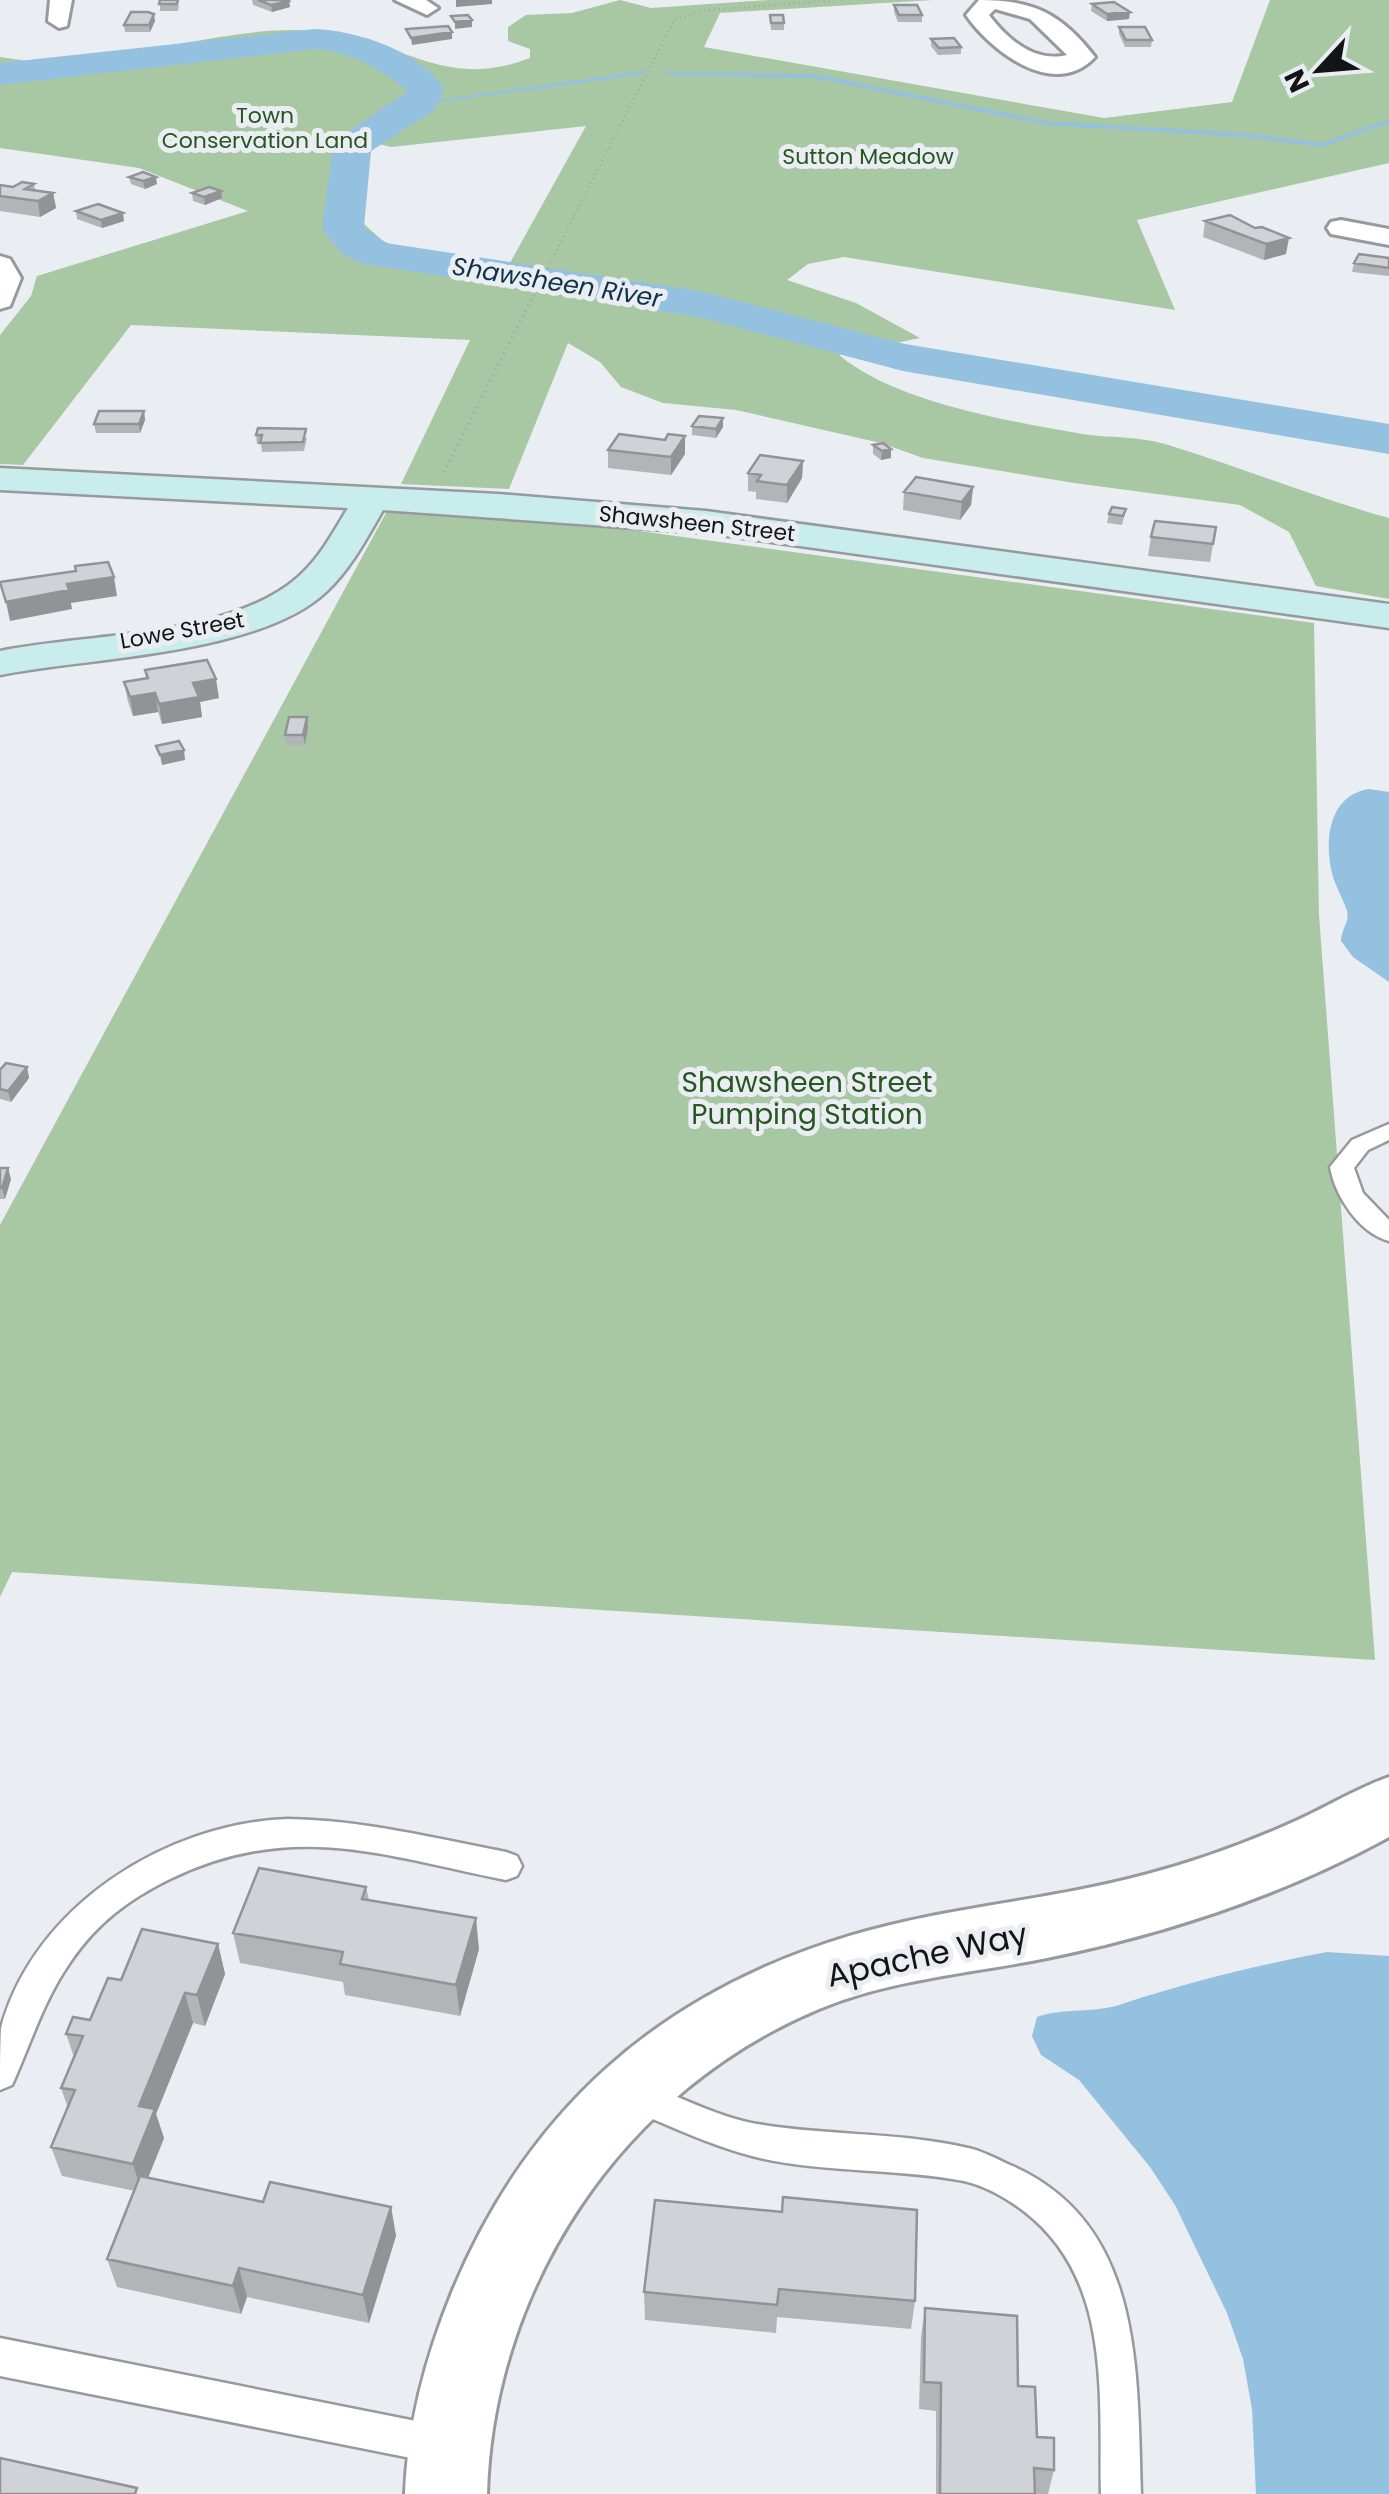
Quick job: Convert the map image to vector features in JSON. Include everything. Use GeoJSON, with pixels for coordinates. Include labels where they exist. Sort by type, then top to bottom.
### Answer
{"type":"FeatureCollection","features":[{"type":"Feature","properties":{"kind":"main road","name":"Shawsheen Street"},"geometry":{"type":"LineString","coordinates":[[0,480],[599,512],[740,526],[1389,616]]}},
{"type":"Feature","properties":{"kind":"main road","name":"Lowe Street"},"geometry":{"type":"LineString","coordinates":[[0,663],[220,626],[278,607],[312,585],[372,499]]}},
{"type":"Feature","properties":{"kind":"street"},"geometry":{"type":"LineString","coordinates":[[1342,228],[1389,237]]}},
{"type":"Feature","properties":{"kind":"street"},"geometry":{"type":"LineString","coordinates":[[0,265],[6,278],[0,300]]}},
{"type":"Feature","properties":{"kind":"street","name":"Apache Way"},"geometry":{"type":"LineString","coordinates":[[446,2470],[475,2337],[497,2276],[532,2209],[564,2164],[629,2094],[712,2028],[751,2004],[851,1967],[1040,1930],[1179,1896],[1256,1870],[1389,1806]]}},
{"type":"Feature","properties":{"kind":"lane"},"geometry":{"type":"LineString","coordinates":[[1389,1131],[1360,1145],[1342,1167],[1346,1186],[1356,1203],[1389,1233]]}},
{"type":"Feature","properties":{"kind":"lane"},"geometry":{"type":"LineString","coordinates":[[0,2074],[30,1996],[57,1952],[117,1891],[188,1855],[257,1833],[291,1832],[328,1834],[506,1866]]}},
{"type":"Feature","properties":{"kind":"lane"},"geometry":{"type":"LineString","coordinates":[[629,2094],[753,2140],[969,2165],[1034,2195],[1078,2239],[1098,2271],[1106,2294],[1116,2343],[1122,2494]]}},
{"type":"Feature","properties":{"kind":"lane"},"geometry":{"type":"LineString","coordinates":[[0,2358],[446,2470]]}},
{"type":"Feature","properties":{"kind":"path"},"geometry":{"type":"LineString","coordinates":[[429,502],[674,20],[700,11],[834,0]]}},
{"type":"Feature","properties":{"kind":"green space"},"geometry":{"type":"Polygon","coordinates":[[[620,0],[651,8],[769,0],[933,0],[720,13],[704,47],[1104,118],[1232,102],[1270,0],[1389,0],[1389,163],[1137,220],[1175,310],[844,257],[808,264],[787,280],[856,303],[920,338],[839,355],[891,386],[988,416],[1082,434],[1165,444],[1389,518],[1389,599],[1316,586],[1289,532],[1240,505],[923,458],[881,443],[736,410],[663,403],[621,387],[600,362],[568,343],[509,489],[401,484],[470,340],[131,325],[23,465],[0,464],[0,335],[31,296],[37,276],[248,211],[139,168],[0,148],[0,57],[35,62],[289,30],[358,39],[451,67],[501,67],[530,58],[530,49],[508,41],[508,27],[526,15],[572,13],[620,0]],[[586,126],[391,147],[359,139],[343,155],[350,194],[345,207],[383,241],[506,270],[586,126]]]}},
{"type":"Feature","properties":{"kind":"green space","name":"Shawsheen Street Pumping Station"},"geometry":{"type":"Polygon","coordinates":[[[387,511],[610,527],[1314,623],[1319,915],[1375,1660],[12,1572],[0,1597],[0,1225],[387,511]]]}},
{"type":"Feature","properties":{"kind":"water"},"geometry":{"type":"Polygon","coordinates":[[[1369,789],[1389,792],[1389,982],[1353,957],[1341,941],[1348,915],[1330,860],[1330,834],[1338,810],[1345,800],[1369,789]]]}},
{"type":"Feature","properties":{"kind":"water"},"geometry":{"type":"Polygon","coordinates":[[[1327,1952],[1389,1956],[1389,2494],[1256,2494],[1252,2409],[1243,2359],[1227,2313],[1175,2205],[1150,2167],[1079,2080],[1041,2055],[1032,2036],[1037,2017],[1047,2014],[1111,2007],[1223,1975],[1327,1952]]]}},
{"type":"Feature","properties":{"kind":"building"},"geometry":{"type":"Polygon","coordinates":[[[160,0],[178,0],[177,4],[159,4],[160,0]]]}},
{"type":"Feature","properties":{"kind":"building"},"geometry":{"type":"Polygon","coordinates":[[[258,0],[288,0],[289,1],[271,5],[258,0]]]}},
{"type":"Feature","properties":{"kind":"building"},"geometry":{"type":"Polygon","coordinates":[[[1114,2],[1130,12],[1107,14],[1092,4],[1114,2]]]}},
{"type":"Feature","properties":{"kind":"building"},"geometry":{"type":"Polygon","coordinates":[[[894,5],[917,5],[922,15],[899,15],[894,5]]]}},
{"type":"Feature","properties":{"kind":"building"},"geometry":{"type":"Polygon","coordinates":[[[131,12],[154,14],[149,25],[124,25],[131,12]]]}},
{"type":"Feature","properties":{"kind":"building"},"geometry":{"type":"Polygon","coordinates":[[[468,15],[472,20],[455,22],[451,16],[468,15]]]}},
{"type":"Feature","properties":{"kind":"building"},"geometry":{"type":"Polygon","coordinates":[[[770,15],[783,15],[784,23],[771,23],[770,15]]]}},
{"type":"Feature","properties":{"kind":"building"},"geometry":{"type":"Polygon","coordinates":[[[448,26],[452,32],[411,38],[406,29],[448,26]]]}},
{"type":"Feature","properties":{"kind":"building"},"geometry":{"type":"Polygon","coordinates":[[[1119,27],[1145,27],[1152,40],[1126,40],[1119,27]]]}},
{"type":"Feature","properties":{"kind":"building"},"geometry":{"type":"Polygon","coordinates":[[[954,38],[961,47],[939,48],[931,39],[954,38]]]}},
{"type":"Feature","properties":{"kind":"building"},"geometry":{"type":"Polygon","coordinates":[[[143,172],[156,177],[143,181],[129,177],[143,172]]]}},
{"type":"Feature","properties":{"kind":"building"},"geometry":{"type":"Polygon","coordinates":[[[22,182],[34,184],[25,189],[53,193],[38,201],[0,196],[0,185],[13,187],[22,182]]]}},
{"type":"Feature","properties":{"kind":"building"},"geometry":{"type":"Polygon","coordinates":[[[209,187],[221,191],[204,197],[192,193],[209,187]]]}},
{"type":"Feature","properties":{"kind":"building"},"geometry":{"type":"Polygon","coordinates":[[[98,204],[123,213],[101,220],[76,211],[98,204]]]}},
{"type":"Feature","properties":{"kind":"building"},"geometry":{"type":"Polygon","coordinates":[[[1230,215],[1255,228],[1289,238],[1266,244],[1205,221],[1230,215]]]}},
{"type":"Feature","properties":{"kind":"building"},"geometry":{"type":"Polygon","coordinates":[[[1359,254],[1389,258],[1389,268],[1354,263],[1359,254]]]}},
{"type":"Feature","properties":{"kind":"building"},"geometry":{"type":"Polygon","coordinates":[[[99,411],[144,411],[139,424],[94,424],[99,411]]]}},
{"type":"Feature","properties":{"kind":"building"},"geometry":{"type":"Polygon","coordinates":[[[699,416],[723,418],[716,429],[692,426],[699,416]]]}},
{"type":"Feature","properties":{"kind":"building"},"geometry":{"type":"Polygon","coordinates":[[[258,428],[306,429],[303,442],[260,443],[262,435],[256,435],[258,428]]]}},
{"type":"Feature","properties":{"kind":"building"},"geometry":{"type":"Polygon","coordinates":[[[619,434],[665,440],[668,434],[685,436],[671,457],[608,450],[619,434]]]}},
{"type":"Feature","properties":{"kind":"building"},"geometry":{"type":"Polygon","coordinates":[[[883,443],[891,449],[882,451],[873,445],[883,443]]]}},
{"type":"Feature","properties":{"kind":"building"},"geometry":{"type":"Polygon","coordinates":[[[760,455],[803,461],[787,485],[757,481],[761,475],[748,473],[760,455]]]}},
{"type":"Feature","properties":{"kind":"building"},"geometry":{"type":"Polygon","coordinates":[[[916,477],[973,487],[962,502],[904,492],[916,477]]]}},
{"type":"Feature","properties":{"kind":"building"},"geometry":{"type":"Polygon","coordinates":[[[1112,507],[1126,509],[1123,516],[1109,514],[1112,507]]]}},
{"type":"Feature","properties":{"kind":"building"},"geometry":{"type":"Polygon","coordinates":[[[1155,521],[1216,527],[1213,544],[1151,537],[1155,521]]]}},
{"type":"Feature","properties":{"kind":"building"},"geometry":{"type":"Polygon","coordinates":[[[108,562],[114,577],[67,584],[69,590],[6,602],[0,582],[76,571],[75,566],[108,562]]]}},
{"type":"Feature","properties":{"kind":"building"},"geometry":{"type":"Polygon","coordinates":[[[207,660],[216,679],[193,683],[199,697],[159,704],[155,693],[130,697],[124,682],[148,678],[145,670],[207,660]]]}},
{"type":"Feature","properties":{"kind":"building"},"geometry":{"type":"Polygon","coordinates":[[[289,717],[307,717],[303,735],[285,735],[289,717]]]}},
{"type":"Feature","properties":{"kind":"building"},"geometry":{"type":"Polygon","coordinates":[[[179,741],[184,750],[160,755],[156,746],[179,741]]]}},
{"type":"Feature","properties":{"kind":"building"},"geometry":{"type":"Polygon","coordinates":[[[6,1063],[27,1067],[8,1091],[0,1089],[0,1070],[6,1063]]]}},
{"type":"Feature","properties":{"kind":"building"},"geometry":{"type":"Polygon","coordinates":[[[0,1168],[8,1168],[2,1188],[0,1188],[0,1168]]]}},
{"type":"Feature","properties":{"kind":"building"},"geometry":{"type":"Polygon","coordinates":[[[259,1868],[366,1887],[362,1899],[476,1918],[456,1985],[340,1964],[343,1952],[233,1933],[259,1868]]]}},
{"type":"Feature","properties":{"kind":"building"},"geometry":{"type":"Polygon","coordinates":[[[142,1929],[218,1944],[197,1995],[185,1993],[139,2106],[155,2109],[133,2164],[51,2147],[75,2090],[61,2088],[83,2036],[66,2034],[73,2017],[90,2020],[108,1978],[121,1980],[142,1929]]]}},
{"type":"Feature","properties":{"kind":"building"},"geometry":{"type":"Polygon","coordinates":[[[140,2176],[263,2202],[270,2182],[391,2207],[363,2295],[239,2268],[233,2286],[107,2259],[140,2176]]]}},
{"type":"Feature","properties":{"kind":"building"},"geometry":{"type":"Polygon","coordinates":[[[783,2197],[917,2210],[915,2301],[779,2289],[777,2305],[644,2292],[655,2200],[782,2212],[783,2197]]]}},
{"type":"Feature","properties":{"kind":"building"},"geometry":{"type":"Polygon","coordinates":[[[925,2308],[1017,2316],[1018,2386],[1035,2387],[1037,2437],[1054,2438],[1054,2470],[1034,2468],[1035,2494],[940,2494],[941,2383],[924,2382],[925,2308]]]}},
{"type":"Feature","properties":{"kind":"building"},"geometry":{"type":"Polygon","coordinates":[[[0,2458],[137,2488],[135,2494],[0,2494],[0,2458]]]}},
{"type":"Feature","properties":{"kind":"waterway","name":"Shawsheen River"},"geometry":{"type":"LineString","coordinates":[[0,74],[315,39],[346,43],[389,61],[427,89],[420,103],[352,146],[343,230],[375,254],[700,304],[903,357],[1389,439]]}},
{"type":"Feature","properties":{"kind":"waterway"},"geometry":{"type":"LineString","coordinates":[[420,103],[643,73]]}},
{"type":"Feature","properties":{"kind":"waterway"},"geometry":{"type":"LineString","coordinates":[[667,73],[815,76],[1046,123],[1244,135],[1322,145],[1389,121]]}},
{"type":"Feature","properties":{"kind":"park label","name":"Town Conservation Land"},"geometry":{"type":"Point","coordinates":[265,128]}},
{"type":"Feature","properties":{"kind":"park label","name":"Sutton Meadow"},"geometry":{"type":"Point","coordinates":[868,156]}}]}
